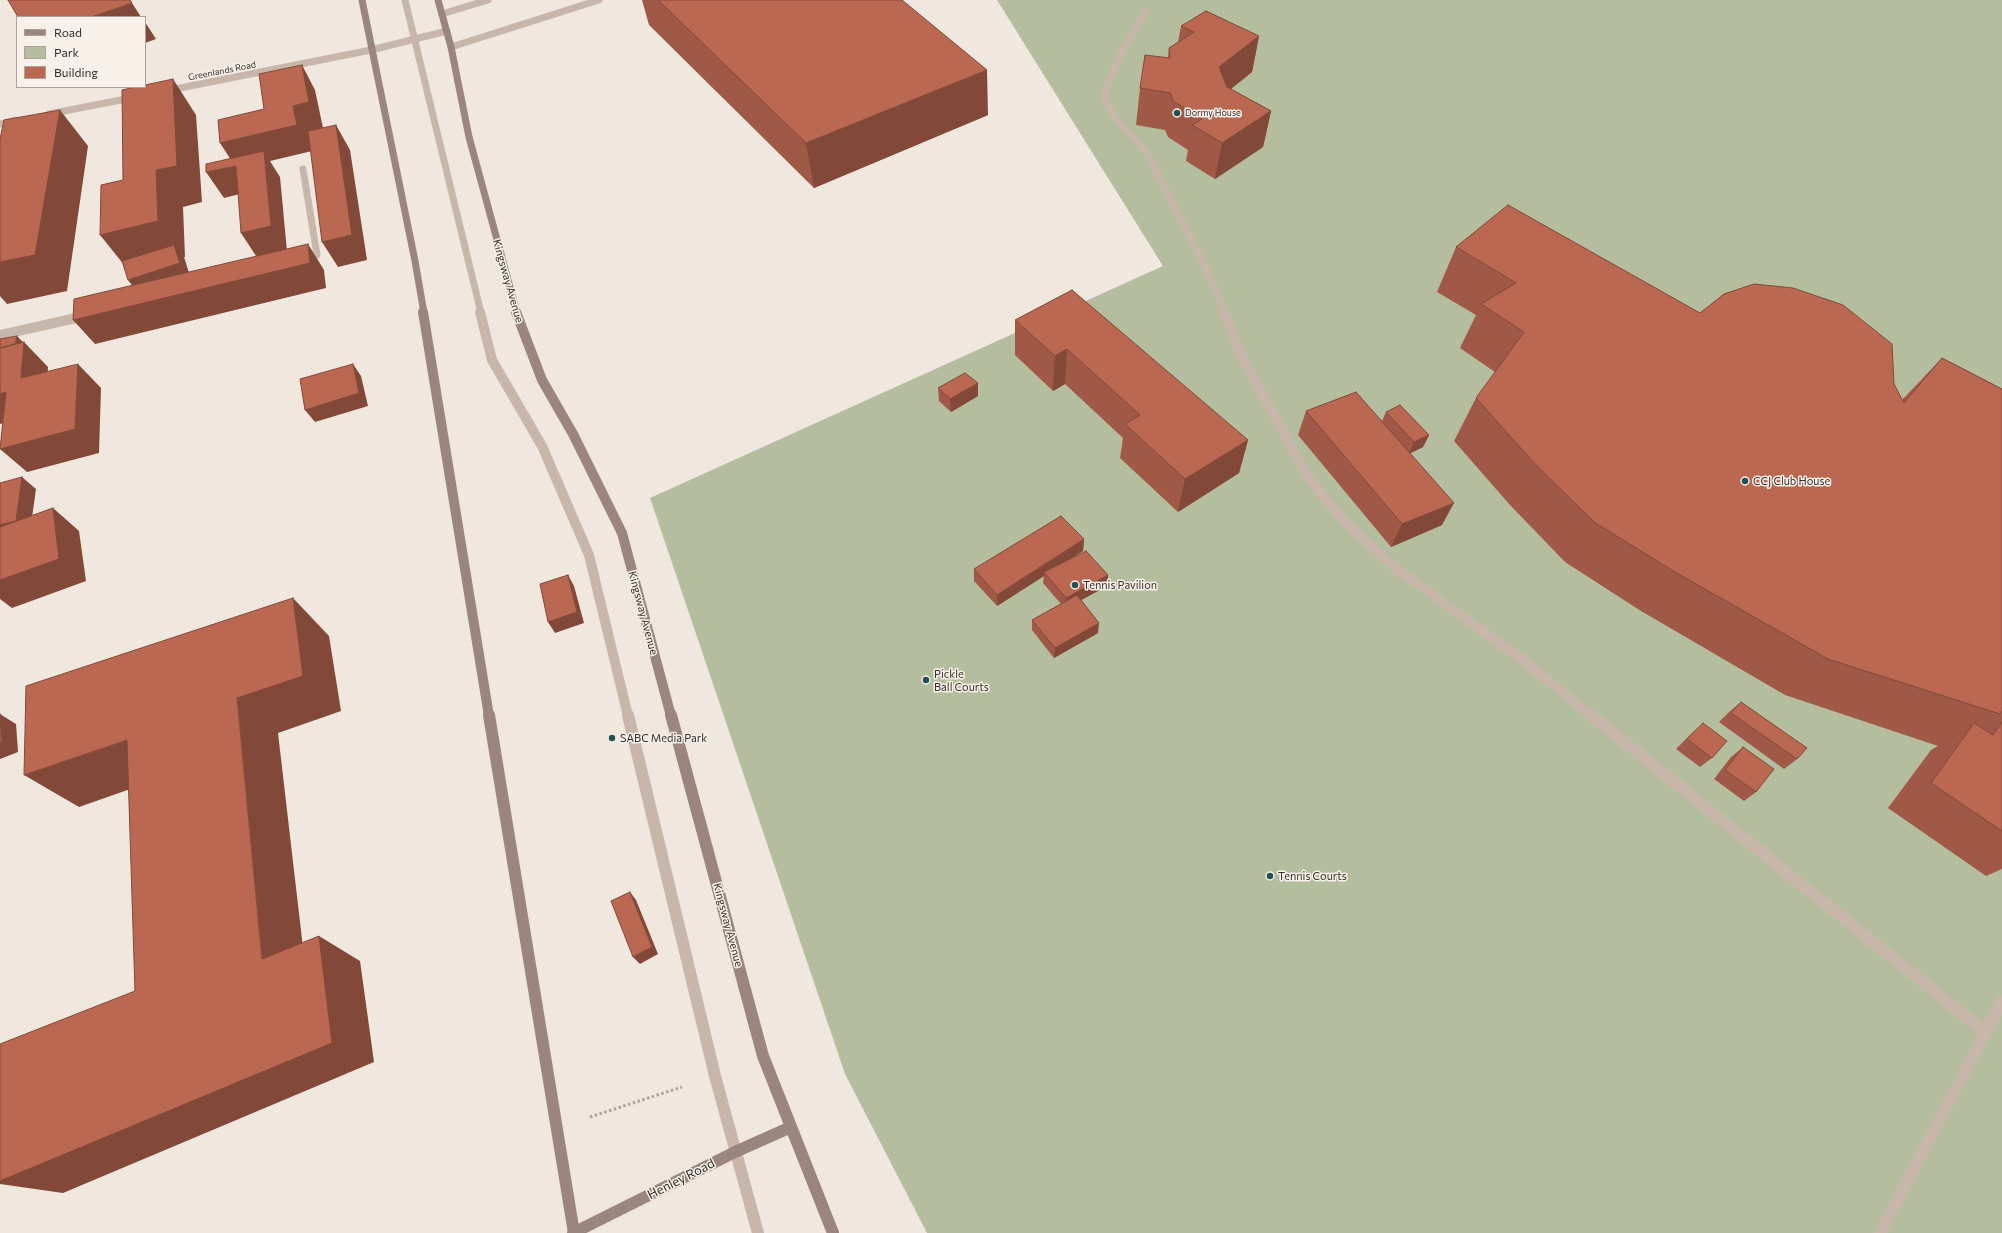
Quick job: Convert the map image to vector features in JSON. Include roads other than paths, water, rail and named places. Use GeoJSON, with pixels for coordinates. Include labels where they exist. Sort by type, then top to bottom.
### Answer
{"type":"FeatureCollection","features":[{"type":"Feature","properties":{"kind":"main road"},"geometry":{"type":"LineString","coordinates":[[362,0],[371,50],[416,261],[558,1128],[573,1233]]}},
{"type":"Feature","properties":{"kind":"main road","name":"Kingsway Avenue"},"geometry":{"type":"LineString","coordinates":[[438,0],[451,47],[469,137],[513,304],[542,380],[573,434],[622,533],[763,1056],[833,1233]]}},
{"type":"Feature","properties":{"kind":"main road","name":"Henley Road"},"geometry":{"type":"LineString","coordinates":[[573,1233],[735,1152],[791,1127]]}},
{"type":"Feature","properties":{"kind":"street"},"geometry":{"type":"LineString","coordinates":[[405,0],[413,39],[492,360],[542,446],[589,555],[715,1076],[758,1233]]}},
{"type":"Feature","properties":{"kind":"street"},"geometry":{"type":"LineString","coordinates":[[442,14],[488,0]]}},
{"type":"Feature","properties":{"kind":"street"},"geometry":{"type":"LineString","coordinates":[[451,47],[599,0]]}},
{"type":"Feature","properties":{"kind":"street"},"geometry":{"type":"LineString","coordinates":[[1146,11],[1120,57],[1107,85],[1105,99],[1113,115],[1147,153],[1209,274],[1241,355],[1309,479],[1345,522],[1398,570],[1519,657],[1985,1032]]}},
{"type":"Feature","properties":{"kind":"street","name":"Greenlands Road"},"geometry":{"type":"LineString","coordinates":[[161,92],[371,50],[447,31]]}},
{"type":"Feature","properties":{"kind":"street"},"geometry":{"type":"LineString","coordinates":[[38,116],[146,95]]}},
{"type":"Feature","properties":{"kind":"street"},"geometry":{"type":"LineString","coordinates":[[0,124],[23,119]]}},
{"type":"Feature","properties":{"kind":"street"},"geometry":{"type":"LineString","coordinates":[[300,266],[317,255],[304,170]]}},
{"type":"Feature","properties":{"kind":"street"},"geometry":{"type":"LineString","coordinates":[[0,335],[93,314]]}},
{"type":"Feature","properties":{"kind":"street"},"geometry":{"type":"LineString","coordinates":[[1880,1233],[2002,1001]]}},
{"type":"Feature","properties":{"kind":"place","name":"Dormy House"},"geometry":{"type":"Point","coordinates":[1177,113]}},
{"type":"Feature","properties":{"kind":"place","name":"CCJ Club House"},"geometry":{"type":"Point","coordinates":[1745,481]}},
{"type":"Feature","properties":{"kind":"place","name":"Tennis Pavilion"},"geometry":{"type":"Point","coordinates":[1075,585]}},
{"type":"Feature","properties":{"kind":"place","name":"Pickle Ball Courts"},"geometry":{"type":"Point","coordinates":[926,680]}},
{"type":"Feature","properties":{"kind":"place","name":"SABC Media Park"},"geometry":{"type":"Point","coordinates":[612,738]}},
{"type":"Feature","properties":{"kind":"place","name":"Tennis Courts"},"geometry":{"type":"Point","coordinates":[1270,876]}}]}
